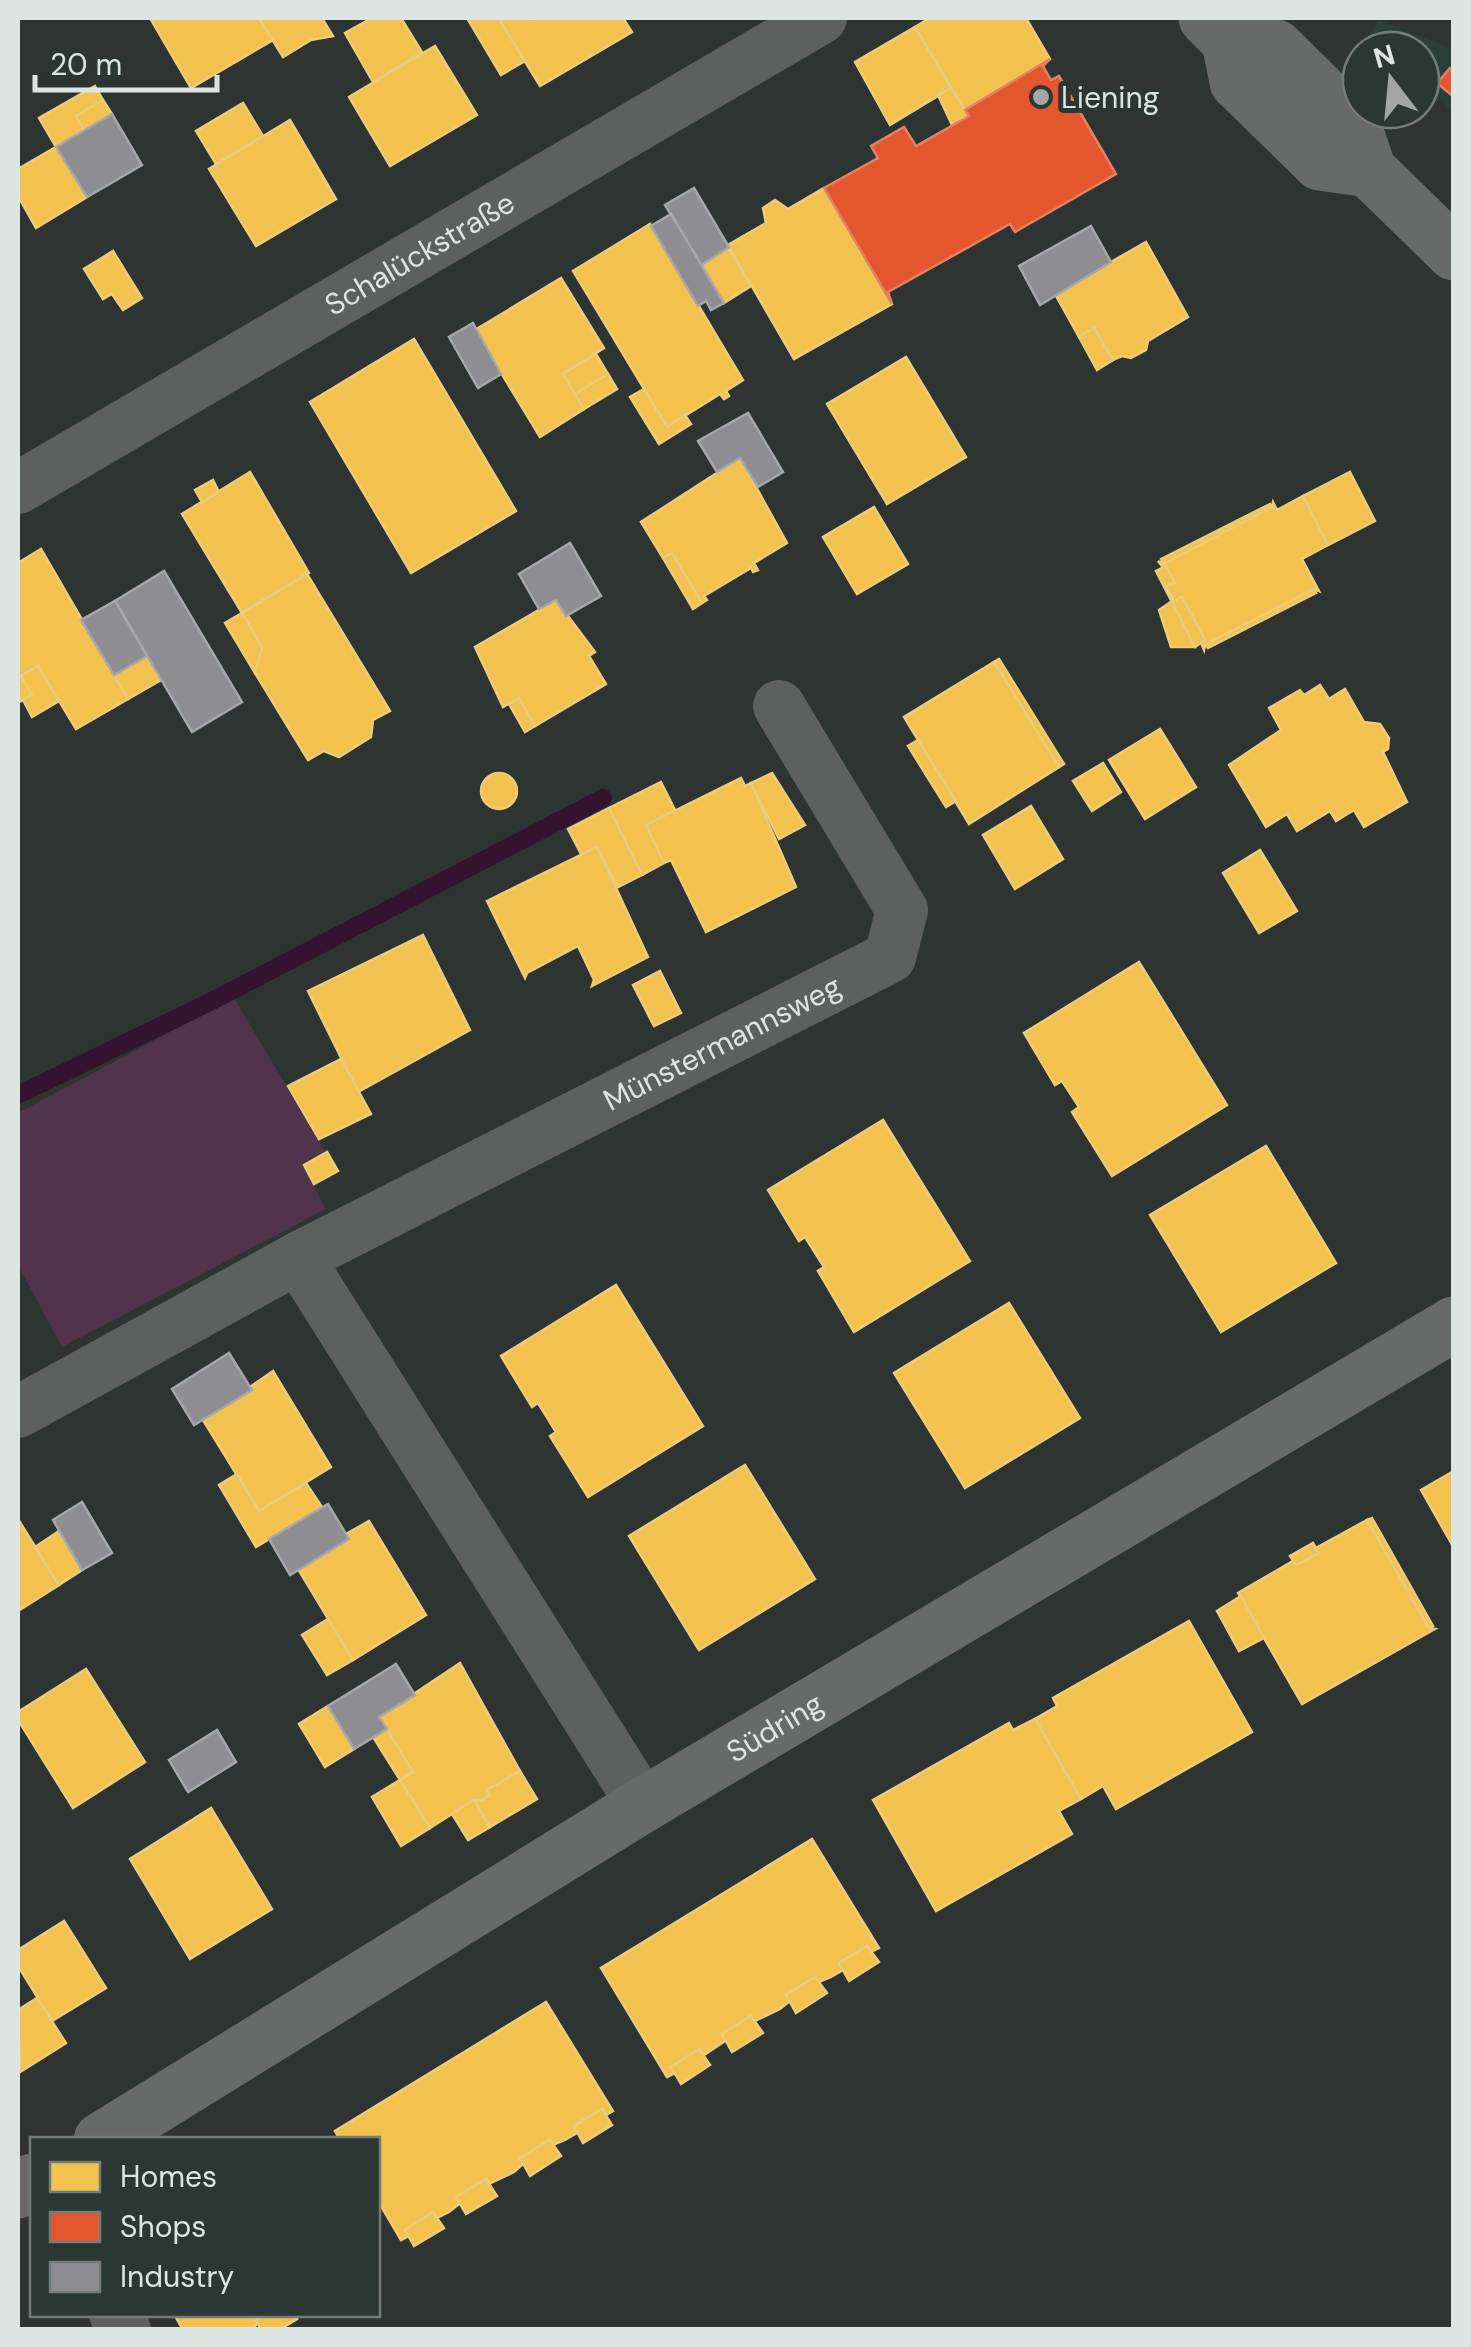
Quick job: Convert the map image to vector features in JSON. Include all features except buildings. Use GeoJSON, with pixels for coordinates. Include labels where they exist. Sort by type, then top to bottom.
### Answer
{"type":"FeatureCollection","features":[{"type":"Feature","properties":{"kind":"street","name":"Schalückstraße"},"geometry":{"type":"LineString","coordinates":[[18,488],[821,18]]}},
{"type":"Feature","properties":{"kind":"street"},"geometry":{"type":"LineString","coordinates":[[1218,29],[1276,47],[1353,123],[1369,170],[1454,253]]}},
{"type":"Feature","properties":{"kind":"street","name":"Münstermannsweg"},"geometry":{"type":"LineString","coordinates":[[18,1412],[298,1258],[890,958],[902,910],[779,706]]}},
{"type":"Feature","properties":{"kind":"street"},"geometry":{"type":"LineString","coordinates":[[298,1258],[643,1805]]}},
{"type":"Feature","properties":{"kind":"street","name":"Südring"},"geometry":{"type":"LineString","coordinates":[[106,2137],[643,1805],[1454,1324]]}},
{"type":"Feature","properties":{"kind":"shaded area"},"geometry":{"type":"Polygon","coordinates":[[[1379,20],[1405,30],[1372,30],[1379,20]]]}},
{"type":"Feature","properties":{"kind":"shaded area"},"geometry":{"type":"Polygon","coordinates":[[[1441,44],[1453,49],[1453,113],[1441,102],[1441,44]]]}},
{"type":"Feature","properties":{"kind":"shaded area"},"geometry":{"type":"Polygon","coordinates":[[[234,998],[325,1151],[302,1164],[326,1209],[62,1347],[18,1265],[18,1113],[234,998]]]}},
{"type":"Feature","properties":{"kind":"waterway"},"geometry":{"type":"LineString","coordinates":[[18,1095],[210,1002],[603,798]]}},
{"type":"Feature","properties":{"kind":"place","name":"Liening"},"geometry":{"type":"Point","coordinates":[1041,97]}}]}
